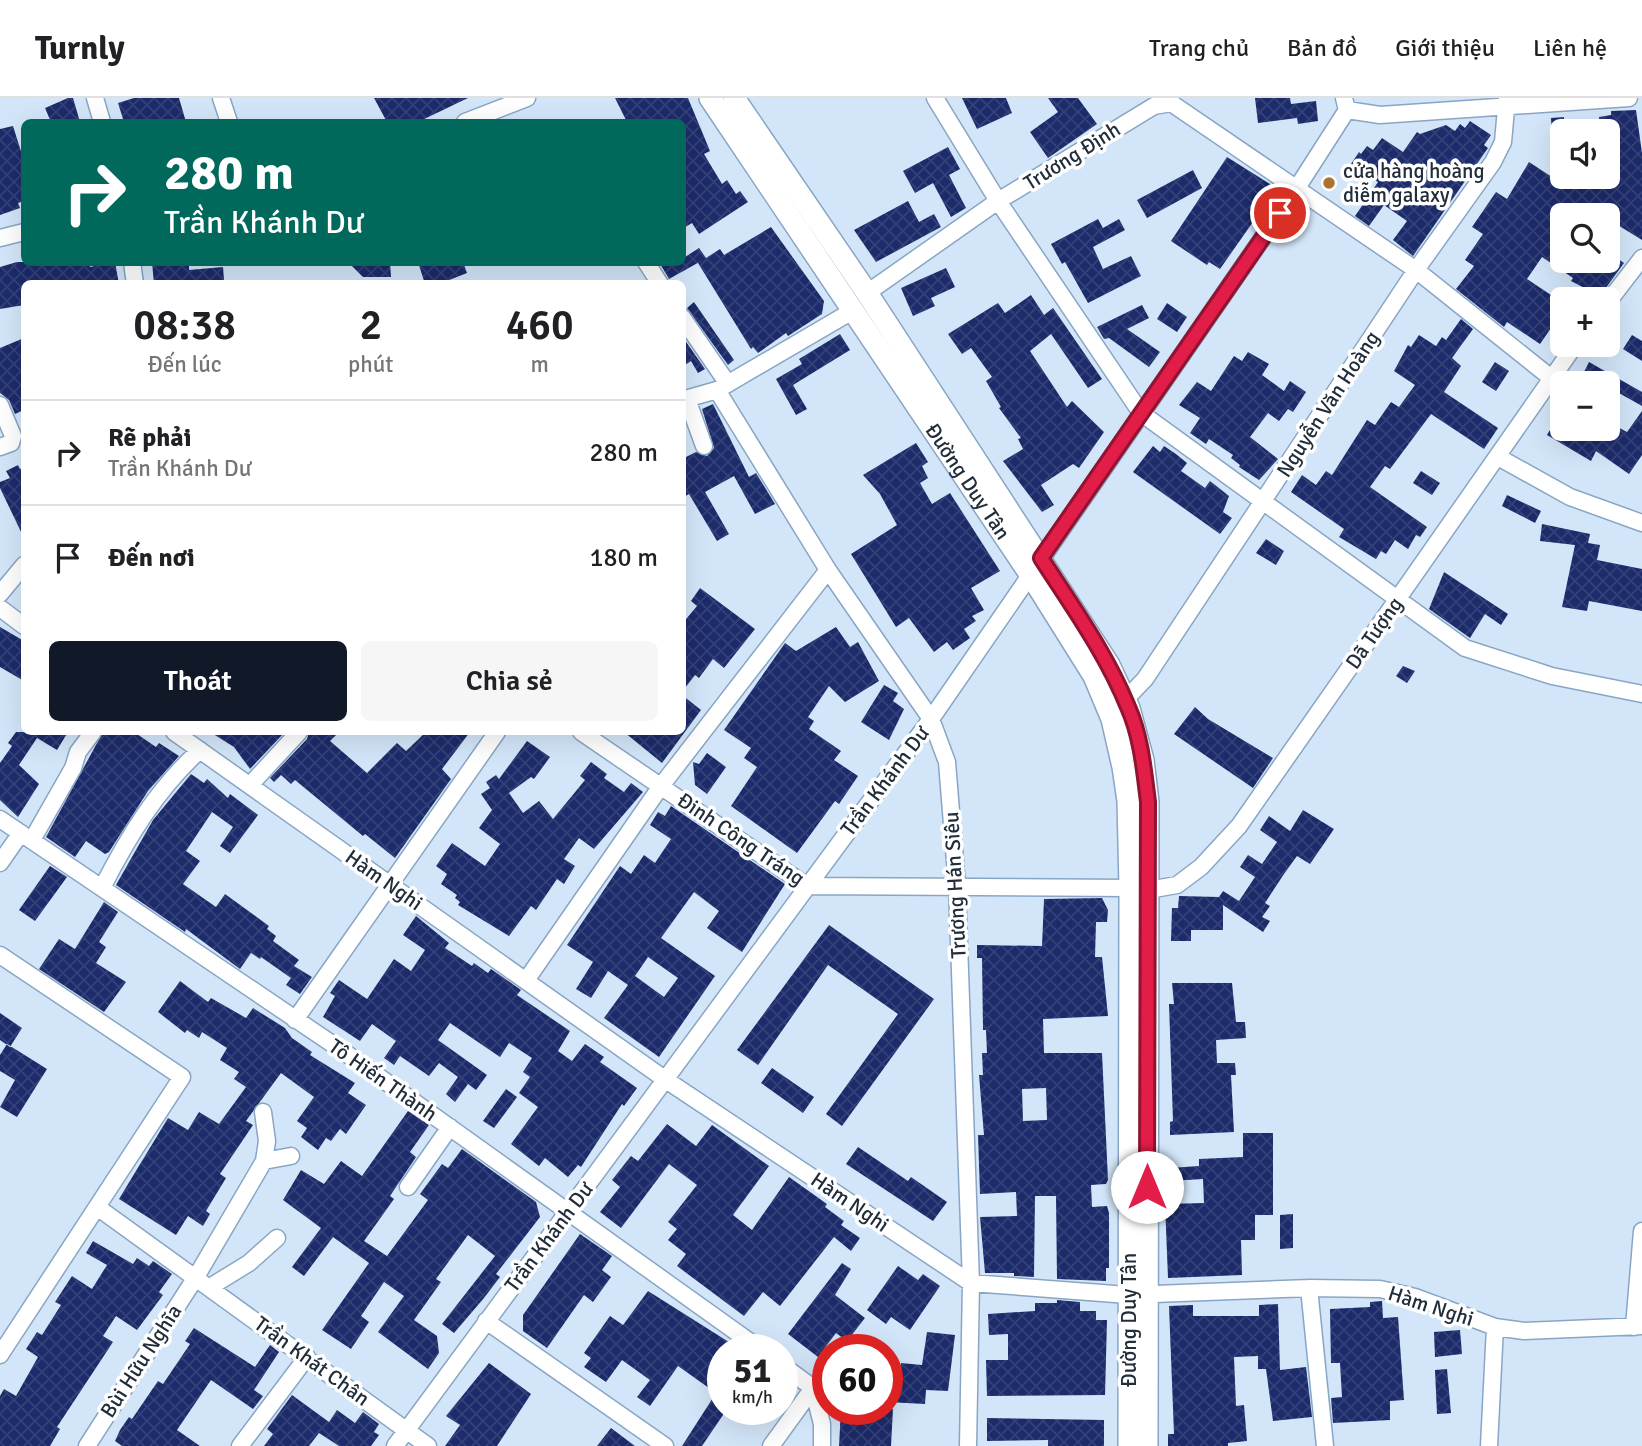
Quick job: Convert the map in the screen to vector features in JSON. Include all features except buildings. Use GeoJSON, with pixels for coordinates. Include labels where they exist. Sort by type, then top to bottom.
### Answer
{"type":"FeatureCollection","features":[{"type":"Feature","properties":{"kind":"main road","name":"Đường Duy Tân"},"geometry":{"type":"LineString","coordinates":[[710,98],[854,310],[1035,566],[1110,666],[1125,701],[1143,760],[1147,791],[1139,889],[1137,1295],[1129,1446]]}},
{"type":"Feature","properties":{"kind":"main road","name":"Đường Duy Tân"},"geometry":{"type":"LineString","coordinates":[[734,98],[867,293],[1035,566],[1094,676],[1112,719],[1128,801],[1139,889]]}},
{"type":"Feature","properties":{"kind":"main road","name":"Đường Duy Tân"},"geometry":{"type":"LineString","coordinates":[[1137,1295],[1147,1446]]}},
{"type":"Feature","properties":{"kind":"street"},"geometry":{"type":"LineString","coordinates":[[95,98],[101,119]]}},
{"type":"Feature","properties":{"kind":"street"},"geometry":{"type":"LineString","coordinates":[[221,98],[228,119]]}},
{"type":"Feature","properties":{"kind":"street"},"geometry":{"type":"LineString","coordinates":[[473,119],[527,98]]}},
{"type":"Feature","properties":{"kind":"street"},"geometry":{"type":"LineString","coordinates":[[935,98],[998,201],[1141,413],[1465,648],[1552,676],[1642,694]]}},
{"type":"Feature","properties":{"kind":"street"},"geometry":{"type":"LineString","coordinates":[[1345,104],[1380,115],[1507,101],[1629,98]]}},
{"type":"Feature","properties":{"kind":"street","name":"Nguyễn Văn Hoàng"},"geometry":{"type":"LineString","coordinates":[[1125,701],[1145,679],[1416,270],[1493,162],[1503,142],[1507,101]]}},
{"type":"Feature","properties":{"kind":"street","name":"Trương Định"},"geometry":{"type":"LineString","coordinates":[[867,293],[998,201],[1162,103],[1175,105],[1295,191],[1416,270],[1550,377]]}},
{"type":"Feature","properties":{"kind":"street","name":"Trần Khánh Dư"},"geometry":{"type":"LineString","coordinates":[[395,1446],[932,719],[1295,191],[1345,104]]}},
{"type":"Feature","properties":{"kind":"street"},"geometry":{"type":"LineString","coordinates":[[0,238],[21,233]]}},
{"type":"Feature","properties":{"kind":"street"},"geometry":{"type":"LineString","coordinates":[[1620,287],[1642,258]]}},
{"type":"Feature","properties":{"kind":"street"},"geometry":{"type":"LineString","coordinates":[[686,400],[722,387],[854,310]]}},
{"type":"Feature","properties":{"kind":"street","name":"Trương Hán Siêu"},"geometry":{"type":"LineString","coordinates":[[686,324],[828,569],[932,719],[947,762],[957,886],[971,1283],[968,1446]]}},
{"type":"Feature","properties":{"kind":"street","name":"Dã Tượng"},"geometry":{"type":"LineString","coordinates":[[1555,371],[1566,357]]}},
{"type":"Feature","properties":{"kind":"street","name":"Dã Tượng"},"geometry":{"type":"LineString","coordinates":[[1139,889],[1177,885],[1201,867],[1239,827],[1498,457],[1550,377]]}},
{"type":"Feature","properties":{"kind":"street"},"geometry":{"type":"LineString","coordinates":[[686,402],[704,446]]}},
{"type":"Feature","properties":{"kind":"street"},"geometry":{"type":"LineString","coordinates":[[0,405],[13,436],[10,443],[0,447]]}},
{"type":"Feature","properties":{"kind":"street"},"geometry":{"type":"LineString","coordinates":[[1498,457],[1570,497],[1642,523]]}},
{"type":"Feature","properties":{"kind":"street"},"geometry":{"type":"LineString","coordinates":[[0,594],[21,569]]}},
{"type":"Feature","properties":{"kind":"street"},"geometry":{"type":"LineString","coordinates":[[527,979],[661,786],[828,569]]}},
{"type":"Feature","properties":{"kind":"street"},"geometry":{"type":"LineString","coordinates":[[0,608],[21,624]]}},
{"type":"Feature","properties":{"kind":"street"},"geometry":{"type":"LineString","coordinates":[[0,863],[26,836],[67,779],[78,752],[91,735]]}},
{"type":"Feature","properties":{"kind":"street","name":"Hàm Nghi"},"geometry":{"type":"LineString","coordinates":[[178,735],[527,979],[666,1080],[971,1283],[1137,1295],[1308,1288],[1380,1289],[1415,1297],[1495,1327],[1524,1331],[1638,1326]]}},
{"type":"Feature","properties":{"kind":"street"},"geometry":{"type":"LineString","coordinates":[[250,785],[296,735]]}},
{"type":"Feature","properties":{"kind":"street"},"geometry":{"type":"LineString","coordinates":[[295,1020],[495,735]]}},
{"type":"Feature","properties":{"kind":"street","name":"Đinh Công Tráng"},"geometry":{"type":"LineString","coordinates":[[584,735],[807,886],[1139,889]]}},
{"type":"Feature","properties":{"kind":"street"},"geometry":{"type":"LineString","coordinates":[[102,888],[138,824],[165,784],[200,750]]}},
{"type":"Feature","properties":{"kind":"street","name":"Tô Hiến Thành"},"geometry":{"type":"LineString","coordinates":[[0,819],[450,1127],[739,1334]]}},
{"type":"Feature","properties":{"kind":"street"},"geometry":{"type":"LineString","coordinates":[[0,956],[182,1077],[0,1355]]}},
{"type":"Feature","properties":{"kind":"street"},"geometry":{"type":"LineString","coordinates":[[263,1112],[267,1141],[264,1161],[290,1156]]}},
{"type":"Feature","properties":{"kind":"street"},"geometry":{"type":"LineString","coordinates":[[408,1187],[450,1127]]}},
{"type":"Feature","properties":{"kind":"street","name":"Bùi Hữu Nghĩa"},"geometry":{"type":"LineString","coordinates":[[87,1446],[196,1277],[264,1161]]}},
{"type":"Feature","properties":{"kind":"street","name":"Trần Khát Chân"},"geometry":{"type":"LineString","coordinates":[[97,1207],[428,1446]]}},
{"type":"Feature","properties":{"kind":"street"},"geometry":{"type":"LineString","coordinates":[[1638,1326],[1642,1231]]}},
{"type":"Feature","properties":{"kind":"street"},"geometry":{"type":"LineString","coordinates":[[209,1287],[249,1263],[277,1238]]}},
{"type":"Feature","properties":{"kind":"street"},"geometry":{"type":"LineString","coordinates":[[1308,1288],[1325,1446]]}},
{"type":"Feature","properties":{"kind":"street"},"geometry":{"type":"LineString","coordinates":[[486,1321],[665,1446]]}},
{"type":"Feature","properties":{"kind":"street"},"geometry":{"type":"LineString","coordinates":[[1489,1446],[1495,1327]]}},
{"type":"Feature","properties":{"kind":"street"},"geometry":{"type":"LineString","coordinates":[[240,1446],[307,1357]]}},
{"type":"Feature","properties":{"kind":"street"},"geometry":{"type":"LineString","coordinates":[[771,1446],[812,1389]]}},
{"type":"Feature","properties":{"kind":"street"},"geometry":{"type":"LineString","coordinates":[[822,1425],[822,1446]]}},
{"type":"Feature","properties":{"kind":"place","name":"cửa hàng hoàng diễm galaxy"},"geometry":{"type":"Point","coordinates":[1329,183]}},
{"type":"Feature","properties":{"kind":"route"},"geometry":{"type":"LineString","coordinates":[[1147,1187],[1148,802],[1143,760],[1129,708],[1110,666],[1041,558],[1280,213]]}}]}
